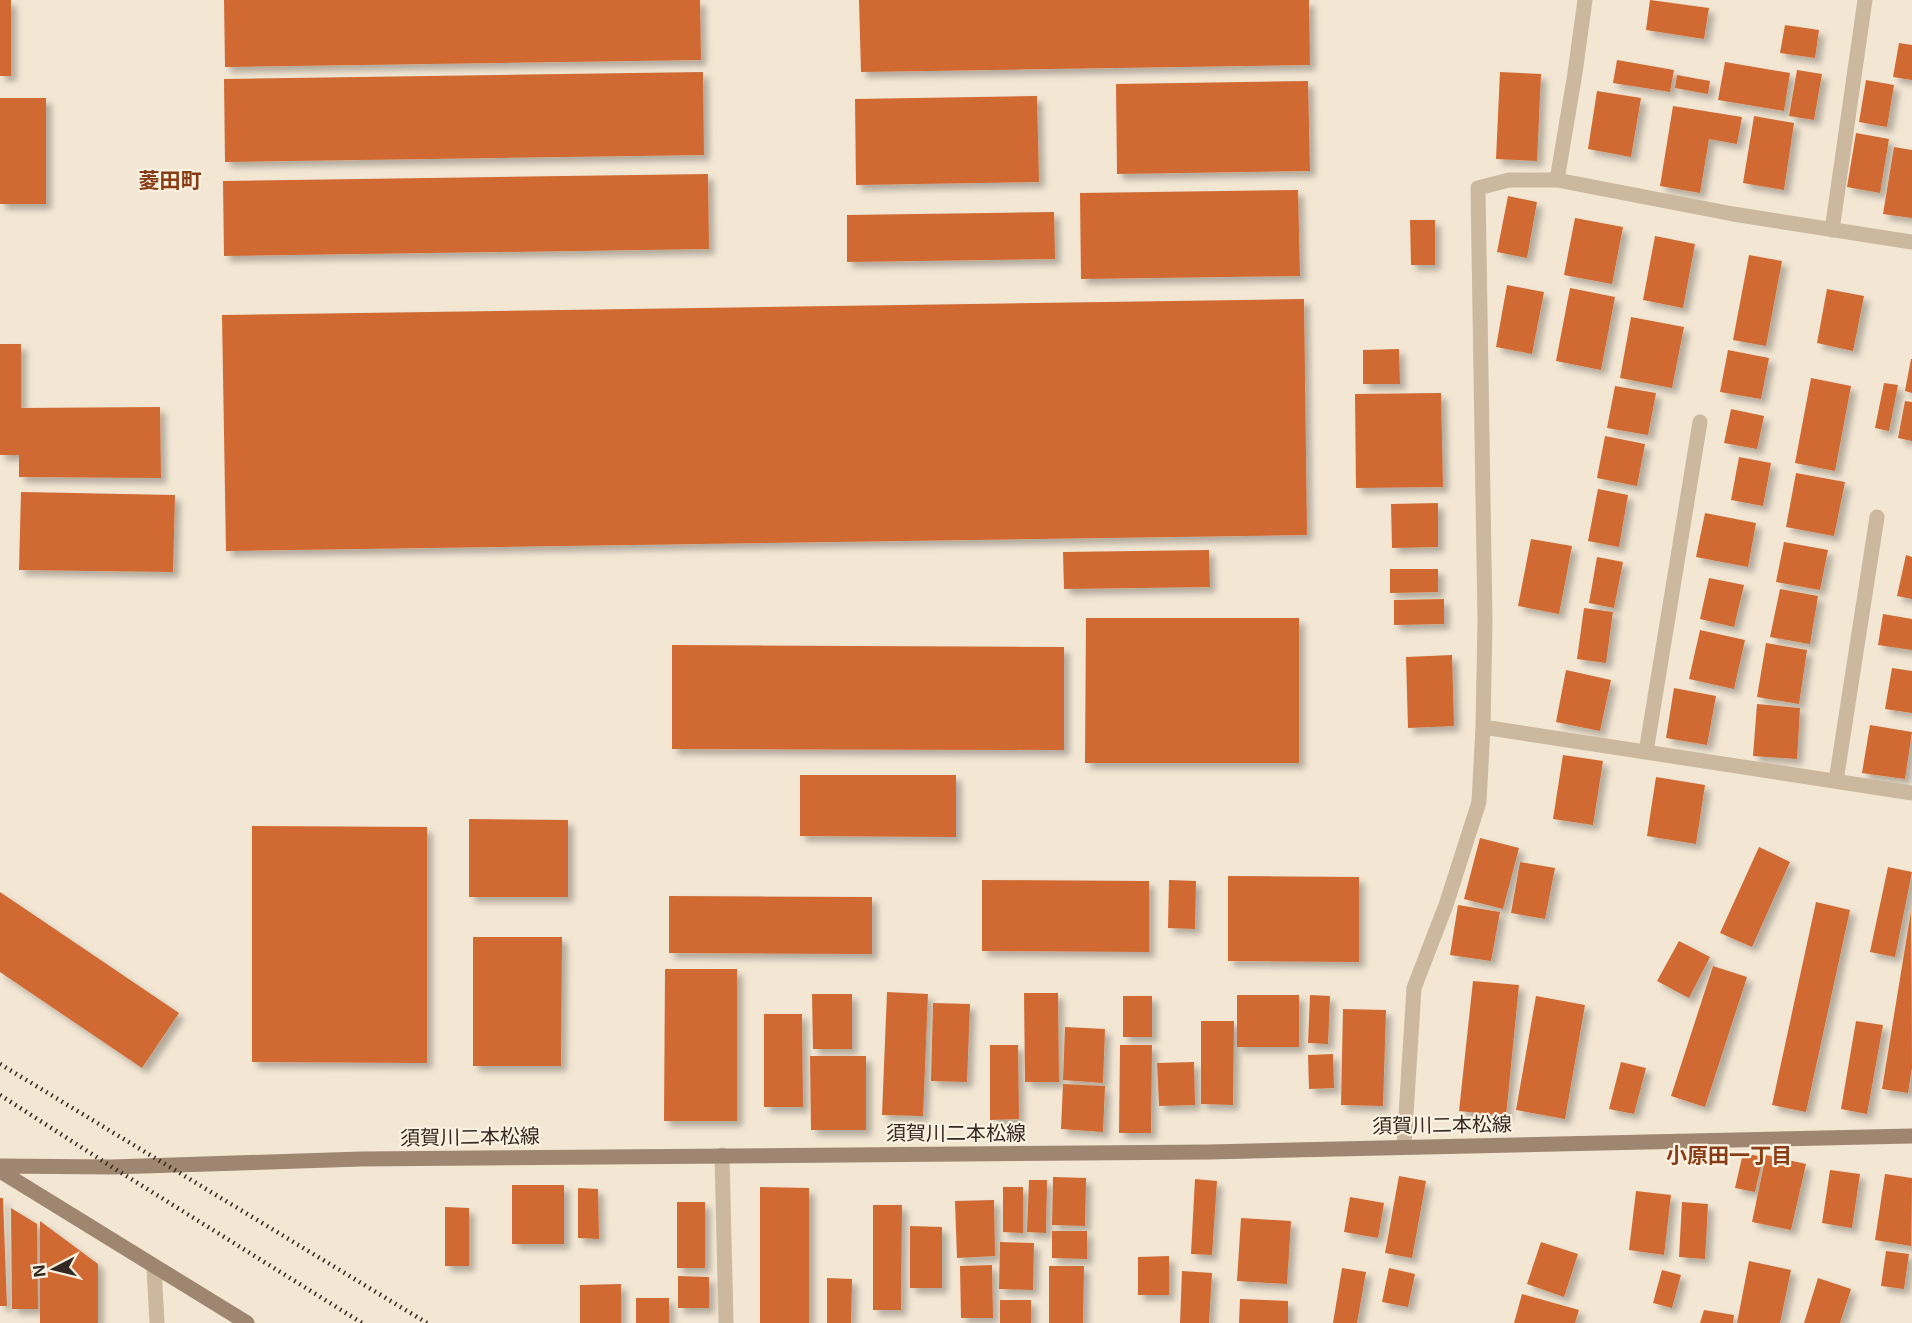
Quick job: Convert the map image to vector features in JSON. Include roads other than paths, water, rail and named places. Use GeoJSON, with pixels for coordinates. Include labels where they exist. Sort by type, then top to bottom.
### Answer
{"type":"FeatureCollection","features":[{"type":"Feature","properties":{"kind":"main road","name":"須賀川二本松線"},"geometry":{"type":"LineString","coordinates":[[0,1168],[361,1159],[1221,1152],[1912,1136]]}},
{"type":"Feature","properties":{"kind":"main road"},"geometry":{"type":"LineString","coordinates":[[0,1168],[246,1323]]}},
{"type":"Feature","properties":{"kind":"street"},"geometry":{"type":"LineString","coordinates":[[1557,180],[1585,0]]}},
{"type":"Feature","properties":{"kind":"street"},"geometry":{"type":"LineString","coordinates":[[1832,230],[1865,0]]}},
{"type":"Feature","properties":{"kind":"street"},"geometry":{"type":"LineString","coordinates":[[1404,1146],[1414,988],[1446,905],[1479,802],[1485,621],[1478,188],[1509,180],[1557,180],[1733,214],[1912,242]]}},
{"type":"Feature","properties":{"kind":"street"},"geometry":{"type":"LineString","coordinates":[[1646,752],[1700,422]]}},
{"type":"Feature","properties":{"kind":"street"},"geometry":{"type":"LineString","coordinates":[[1836,781],[1877,517]]}},
{"type":"Feature","properties":{"kind":"street"},"geometry":{"type":"LineString","coordinates":[[1483,727],[1912,793]]}},
{"type":"Feature","properties":{"kind":"street"},"geometry":{"type":"LineString","coordinates":[[722,1155],[726,1323]]}},
{"type":"Feature","properties":{"kind":"street"},"geometry":{"type":"LineString","coordinates":[[154,1267],[157,1323]]}},
{"type":"Feature","properties":{"kind":"railway"},"geometry":{"type":"LineString","coordinates":[[0,1064],[427,1323]]}},
{"type":"Feature","properties":{"kind":"railway"},"geometry":{"type":"LineString","coordinates":[[0,1095],[362,1323]]}},
{"type":"Feature","properties":{"kind":"district","name":"菱田町"},"geometry":{"type":"Point","coordinates":[170,181]}},
{"type":"Feature","properties":{"kind":"district","name":"小原田一丁目"},"geometry":{"type":"Point","coordinates":[1729,1156]}}]}
